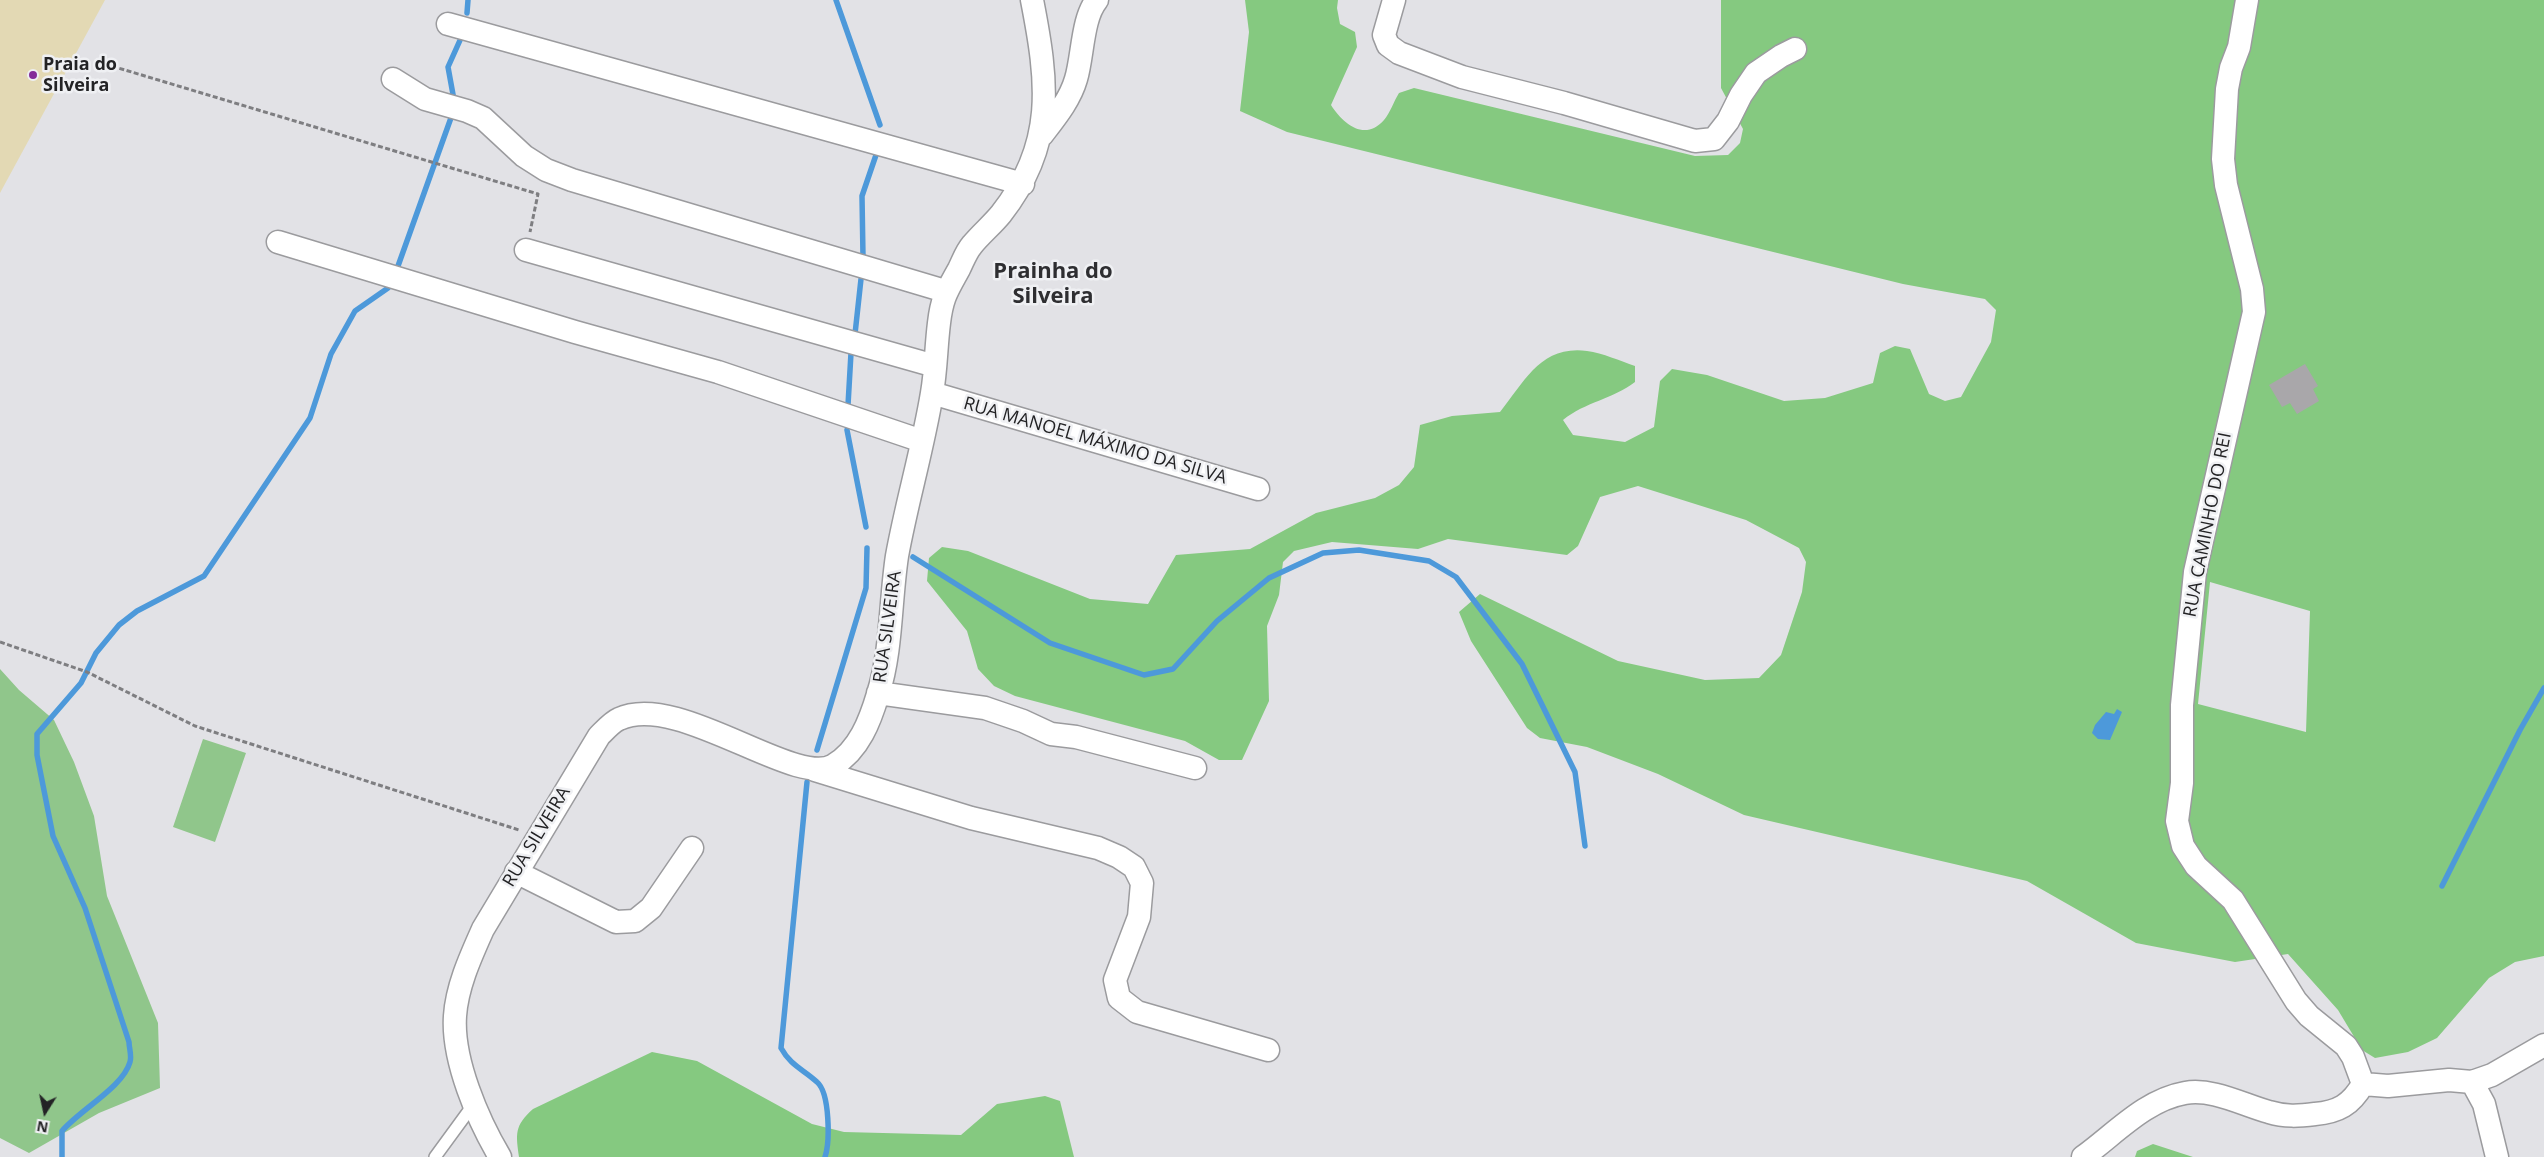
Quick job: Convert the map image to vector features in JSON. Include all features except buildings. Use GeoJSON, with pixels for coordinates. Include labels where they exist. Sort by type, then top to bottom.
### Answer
{"type":"FeatureCollection","features":[{"type":"Feature","properties":{"kind":"street","name":"RUA SILVEIRA"},"geometry":{"type":"LineString","coordinates":[[500,1157],[473,1105],[458,1047],[455,1017],[470,959],[483,929],[599,736],[618,719],[632,715],[683,720],[774,757],[815,770],[830,768],[855,747],[878,694],[887,652],[891,601],[898,554],[932,393],[939,321],[945,292],[970,248],[1002,213],[1023,184],[1042,135],[1045,78],[1032,0]]}},
{"type":"Feature","properties":{"kind":"street"},"geometry":{"type":"LineString","coordinates":[[1042,135],[1059,113],[1076,80],[1089,16],[1096,0]]}},
{"type":"Feature","properties":{"kind":"street"},"geometry":{"type":"LineString","coordinates":[[1394,0],[1384,35],[1388,45],[1399,53],[1462,77],[1564,102],[1695,141],[1714,139],[1728,121],[1741,95],[1756,73],[1795,48]]}},
{"type":"Feature","properties":{"kind":"street","name":"RUA CAMINHO DO REI"},"geometry":{"type":"LineString","coordinates":[[2247,0],[2239,47],[2231,68],[2227,88],[2223,159],[2226,185],[2252,289],[2254,312],[2195,572],[2182,705],[2182,783],[2177,821],[2183,846],[2196,866],[2233,900],[2296,1001],[2309,1016],[2335,1035],[2346,1046],[2353,1057],[2363,1084]]}},
{"type":"Feature","properties":{"kind":"street"},"geometry":{"type":"LineString","coordinates":[[448,24],[1023,184]]}},
{"type":"Feature","properties":{"kind":"street"},"geometry":{"type":"LineString","coordinates":[[393,79],[425,99],[467,111],[483,118],[524,156],[546,170],[572,180],[767,240],[945,292]]}},
{"type":"Feature","properties":{"kind":"street"},"geometry":{"type":"LineString","coordinates":[[278,242],[575,332],[718,372],[922,441]]}},
{"type":"Feature","properties":{"kind":"street"},"geometry":{"type":"LineString","coordinates":[[526,250],[935,366]]}},
{"type":"Feature","properties":{"kind":"street","name":"RUA MANOEL MÁXIMO DA SILVA"},"geometry":{"type":"LineString","coordinates":[[932,393],[1258,489]]}},
{"type":"Feature","properties":{"kind":"street"},"geometry":{"type":"LineString","coordinates":[[878,694],[984,708],[1023,721],[1051,734],[1076,737],[1195,768]]}},
{"type":"Feature","properties":{"kind":"street"},"geometry":{"type":"LineString","coordinates":[[815,770],[902,799],[1071,841],[1119,857],[1134,867],[1142,883],[1139,917],[1115,980],[1119,998],[1138,1012],[1268,1050]]}},
{"type":"Feature","properties":{"kind":"street"},"geometry":{"type":"LineString","coordinates":[[516,872],[616,922],[635,921],[651,908],[692,848]]}},
{"type":"Feature","properties":{"kind":"street"},"geometry":{"type":"LineString","coordinates":[[2083,1157],[2151,1105],[2167,1097],[2187,1092],[2222,1096],[2270,1113],[2292,1116],[2341,1109],[2355,1098],[2363,1084],[2388,1086],[2449,1080],[2472,1082],[2492,1075],[2544,1046]]}},
{"type":"Feature","properties":{"kind":"street"},"geometry":{"type":"LineString","coordinates":[[2472,1082],[2484,1104],[2497,1157]]}},
{"type":"Feature","properties":{"kind":"lane"},"geometry":{"type":"LineString","coordinates":[[435,1157],[473,1105]]}},
{"type":"Feature","properties":{"kind":"path"},"geometry":{"type":"LineString","coordinates":[[105,64],[538,194],[526,250]]}},
{"type":"Feature","properties":{"kind":"path"},"geometry":{"type":"LineString","coordinates":[[0,642],[87,672],[195,726],[539,836]]}},
{"type":"Feature","properties":{"kind":"green space"},"geometry":{"type":"Polygon","coordinates":[[[1245,0],[1338,0],[1337,8],[1340,24],[1355,32],[1357,47],[1331,105],[1348,124],[1362,130],[1369,130],[1377,126],[1386,117],[1399,93],[1414,88],[1695,156],[1728,155],[1740,143],[1743,129],[1721,88],[1721,0],[2544,0],[2544,956],[2515,962],[2489,978],[2437,1038],[2408,1052],[2375,1058],[2362,1050],[2338,1010],[2288,954],[2235,962],[2136,943],[2027,881],[1744,815],[1658,774],[1587,747],[1540,738],[1527,728],[1471,641],[1459,612],[1480,594],[1618,661],[1705,680],[1759,678],[1781,655],[1802,592],[1806,562],[1799,548],[1746,520],[1638,486],[1600,497],[1578,546],[1567,555],[1448,539],[1418,549],[1332,542],[1294,551],[1283,562],[1279,595],[1267,626],[1269,701],[1242,760],[1219,760],[1185,741],[1015,696],[994,686],[978,669],[967,631],[927,581],[929,558],[942,547],[968,551],[1090,599],[1148,604],[1176,555],[1250,549],[1316,513],[1375,498],[1399,485],[1414,467],[1420,425],[1452,416],[1500,412],[1526,377],[1546,359],[1558,354],[1571,351],[1587,351],[1605,355],[1635,366],[1635,382],[1618,393],[1580,409],[1563,420],[1573,435],[1625,442],[1654,427],[1660,381],[1672,369],[1707,375],[1784,401],[1825,398],[1873,383],[1880,353],[1895,346],[1910,349],[1929,394],[1945,401],[1961,397],[1991,342],[1996,310],[1985,299],[1903,284],[1287,132],[1240,111],[1249,32],[1245,0]],[[2210,582],[2198,704],[2306,732],[2310,611],[2210,582]]]}},
{"type":"Feature","properties":{"kind":"green space"},"geometry":{"type":"Polygon","coordinates":[[[0,669],[19,690],[54,720],[74,762],[94,816],[107,896],[158,1023],[160,1088],[99,1113],[29,1153],[0,1138],[0,669]]]}},
{"type":"Feature","properties":{"kind":"green space"},"geometry":{"type":"Polygon","coordinates":[[[203,739],[246,753],[215,842],[173,827],[203,739]]]}},
{"type":"Feature","properties":{"kind":"green space"},"geometry":{"type":"Polygon","coordinates":[[[652,1052],[697,1061],[812,1124],[844,1132],[961,1135],[997,1104],[1045,1096],[1060,1101],[1074,1157],[519,1157],[517,1136],[519,1126],[533,1109],[652,1052]]]}},
{"type":"Feature","properties":{"kind":"green space"},"geometry":{"type":"Polygon","coordinates":[[[2153,1144],[2193,1157],[2135,1157],[2137,1151],[2153,1144]]]}},
{"type":"Feature","properties":{"kind":"sand","name":"Praia do Silveira"},"geometry":{"type":"Polygon","coordinates":[[[0,0],[105,0],[0,193],[0,0]]]}},
{"type":"Feature","properties":{"kind":"water"},"geometry":{"type":"Polygon","coordinates":[[[2117,709],[2122,712],[2110,740],[2098,739],[2092,733],[2095,725],[2106,712],[2114,714],[2117,709]]]}},
{"type":"Feature","properties":{"kind":"waterway"},"geometry":{"type":"LineString","coordinates":[[467,13],[468,0]]}},
{"type":"Feature","properties":{"kind":"waterway"},"geometry":{"type":"LineString","coordinates":[[836,0],[880,125]]}},
{"type":"Feature","properties":{"kind":"waterway"},"geometry":{"type":"LineString","coordinates":[[454,100],[448,67],[461,38]]}},
{"type":"Feature","properties":{"kind":"waterway"},"geometry":{"type":"LineString","coordinates":[[398,266],[452,115]]}},
{"type":"Feature","properties":{"kind":"waterway"},"geometry":{"type":"LineString","coordinates":[[863,257],[862,196],[876,155]]}},
{"type":"Feature","properties":{"kind":"waterway"},"geometry":{"type":"LineString","coordinates":[[855,334],[861,279]]}},
{"type":"Feature","properties":{"kind":"waterway"},"geometry":{"type":"LineString","coordinates":[[62,1157],[62,1131],[119,1080],[126,1071],[131,1055],[129,1042],[85,908],[53,836],[37,755],[37,734],[81,683],[96,653],[119,625],[137,611],[204,576],[310,418],[331,354],[355,311],[388,288]]}},
{"type":"Feature","properties":{"kind":"waterway"},"geometry":{"type":"LineString","coordinates":[[848,405],[851,353]]}},
{"type":"Feature","properties":{"kind":"waterway"},"geometry":{"type":"LineString","coordinates":[[847,430],[866,527]]}},
{"type":"Feature","properties":{"kind":"waterway"},"geometry":{"type":"LineString","coordinates":[[817,750],[866,588],[867,548]]}},
{"type":"Feature","properties":{"kind":"waterway"},"geometry":{"type":"LineString","coordinates":[[913,557],[1050,643],[1144,675],[1173,669],[1217,621],[1269,578],[1323,553],[1359,550],[1429,561],[1456,577],[1522,664],[1575,772],[1585,846]]}},
{"type":"Feature","properties":{"kind":"waterway"},"geometry":{"type":"LineString","coordinates":[[2442,886],[2520,730],[2544,688]]}},
{"type":"Feature","properties":{"kind":"waterway"},"geometry":{"type":"LineString","coordinates":[[807,782],[781,1048],[789,1059],[817,1082],[821,1088],[827,1107],[828,1118],[828,1140],[825,1157]]}},
{"type":"Feature","properties":{"kind":"place","name":"Praia do Silveira"},"geometry":{"type":"Point","coordinates":[33,75]}},
{"type":"Feature","properties":{"kind":"district","name":"Prainha do Silveira"},"geometry":{"type":"Point","coordinates":[1053,284]}}]}
